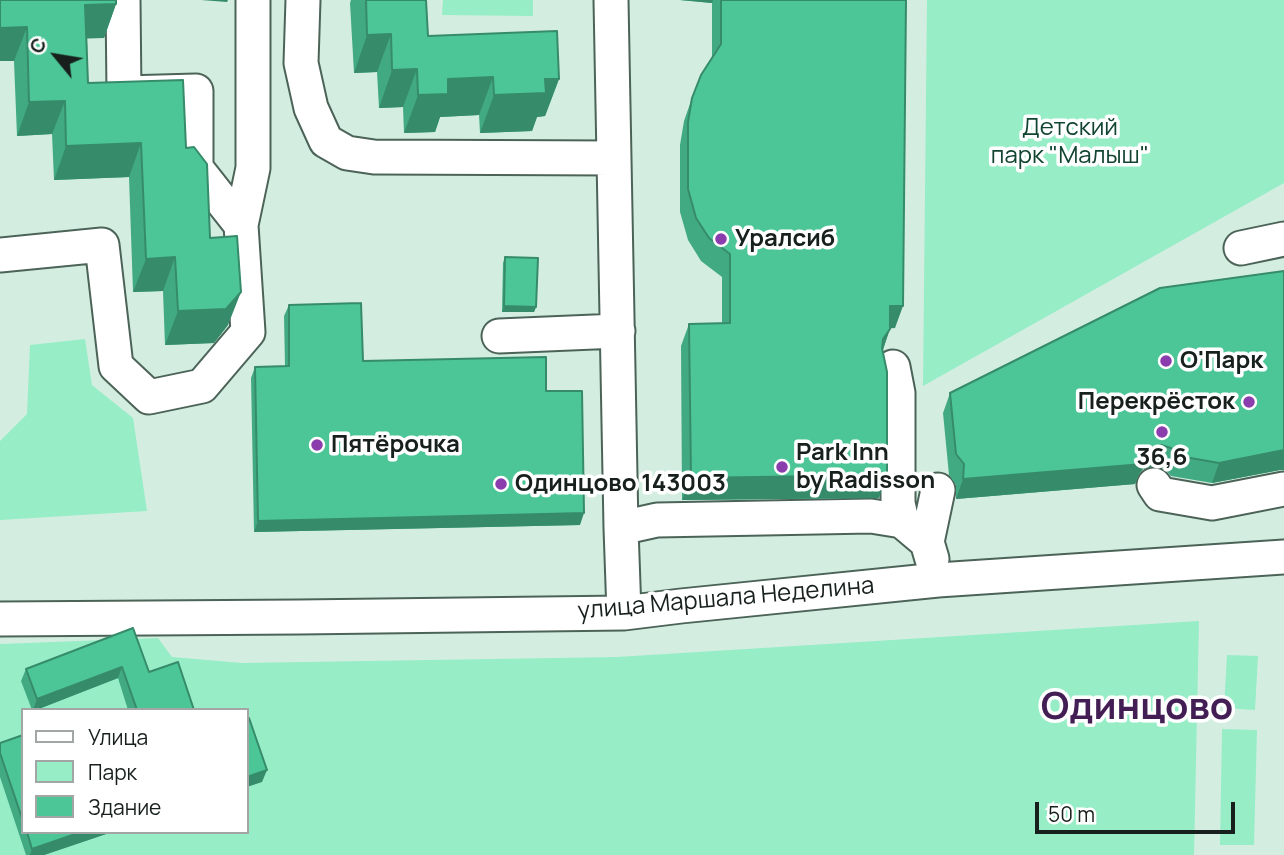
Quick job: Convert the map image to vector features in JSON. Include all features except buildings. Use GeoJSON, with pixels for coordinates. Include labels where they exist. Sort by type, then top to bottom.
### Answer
{"type":"FeatureCollection","features":[{"type":"Feature","properties":{"kind":"street"},"geometry":{"type":"LineString","coordinates":[[123,0],[124,93],[196,92],[196,168],[240,225]]}},
{"type":"Feature","properties":{"kind":"street"},"geometry":{"type":"LineString","coordinates":[[0,255],[102,245],[116,366],[149,397],[202,386],[248,332],[240,225],[253,168],[253,0]]}},
{"type":"Feature","properties":{"kind":"street"},"geometry":{"type":"LineString","coordinates":[[303,0],[300,63],[311,108],[326,141],[346,153],[374,157],[614,158]]}},
{"type":"Feature","properties":{"kind":"street"},"geometry":{"type":"LineString","coordinates":[[611,0],[624,613]]}},
{"type":"Feature","properties":{"kind":"street"},"geometry":{"type":"LineString","coordinates":[[1241,248],[1284,239]]}},
{"type":"Feature","properties":{"kind":"street"},"geometry":{"type":"LineString","coordinates":[[499,336],[618,331]]}},
{"type":"Feature","properties":{"kind":"street"},"geometry":{"type":"LineString","coordinates":[[893,367],[898,393],[898,503],[902,521]]}},
{"type":"Feature","properties":{"kind":"street"},"geometry":{"type":"LineString","coordinates":[[1154,485],[1160,494],[1212,503],[1284,489]]}},
{"type":"Feature","properties":{"kind":"street"},"geometry":{"type":"LineString","coordinates":[[938,490],[928,542],[938,580]]}},
{"type":"Feature","properties":{"kind":"street"},"geometry":{"type":"LineString","coordinates":[[621,528],[657,520],[871,516],[902,521],[928,542]]}},
{"type":"Feature","properties":{"kind":"street","name":"улица Маршала Неделина"},"geometry":{"type":"LineString","coordinates":[[0,618],[624,613],[938,580],[1284,557]]}},
{"type":"Feature","properties":{"kind":"green space"},"geometry":{"type":"Polygon","coordinates":[[[443,0],[533,0],[533,16],[442,15],[443,0]]]}},
{"type":"Feature","properties":{"kind":"green space","name":"Детский парк \"Малыш\""},"geometry":{"type":"Polygon","coordinates":[[[927,0],[1284,0],[1284,183],[923,386],[927,0]]]}},
{"type":"Feature","properties":{"kind":"green space"},"geometry":{"type":"Polygon","coordinates":[[[85,339],[92,385],[133,418],[147,511],[0,520],[0,441],[27,414],[30,345],[85,339]]]}},
{"type":"Feature","properties":{"kind":"green space"},"geometry":{"type":"Polygon","coordinates":[[[1199,621],[1194,855],[0,855],[0,644],[158,638],[172,657],[242,663],[617,657],[1199,621]]]}},
{"type":"Feature","properties":{"kind":"green space"},"geometry":{"type":"Polygon","coordinates":[[[1227,655],[1258,656],[1255,710],[1224,708],[1227,655]]]}},
{"type":"Feature","properties":{"kind":"green space"},"geometry":{"type":"Polygon","coordinates":[[[1222,729],[1257,730],[1254,845],[1220,845],[1222,729]]]}},
{"type":"Feature","properties":{"kind":"place","name":"Уралсиб"},"geometry":{"type":"Point","coordinates":[721,239]}},
{"type":"Feature","properties":{"kind":"place","name":"О'Парк"},"geometry":{"type":"Point","coordinates":[1166,361]}},
{"type":"Feature","properties":{"kind":"place","name":"Перекрёсток"},"geometry":{"type":"Point","coordinates":[1249,402]}},
{"type":"Feature","properties":{"kind":"place","name":"36,6"},"geometry":{"type":"Point","coordinates":[1162,432]}},
{"type":"Feature","properties":{"kind":"place","name":"Пятёрочка"},"geometry":{"type":"Point","coordinates":[317,445]}},
{"type":"Feature","properties":{"kind":"place","name":"Park Inn by Radisson"},"geometry":{"type":"Point","coordinates":[782,467]}},
{"type":"Feature","properties":{"kind":"place","name":"Одинцово 143003"},"geometry":{"type":"Point","coordinates":[501,484]}},
{"type":"Feature","properties":{"kind":"district","name":"Одинцово"},"geometry":{"type":"Point","coordinates":[1137,708]}}]}
